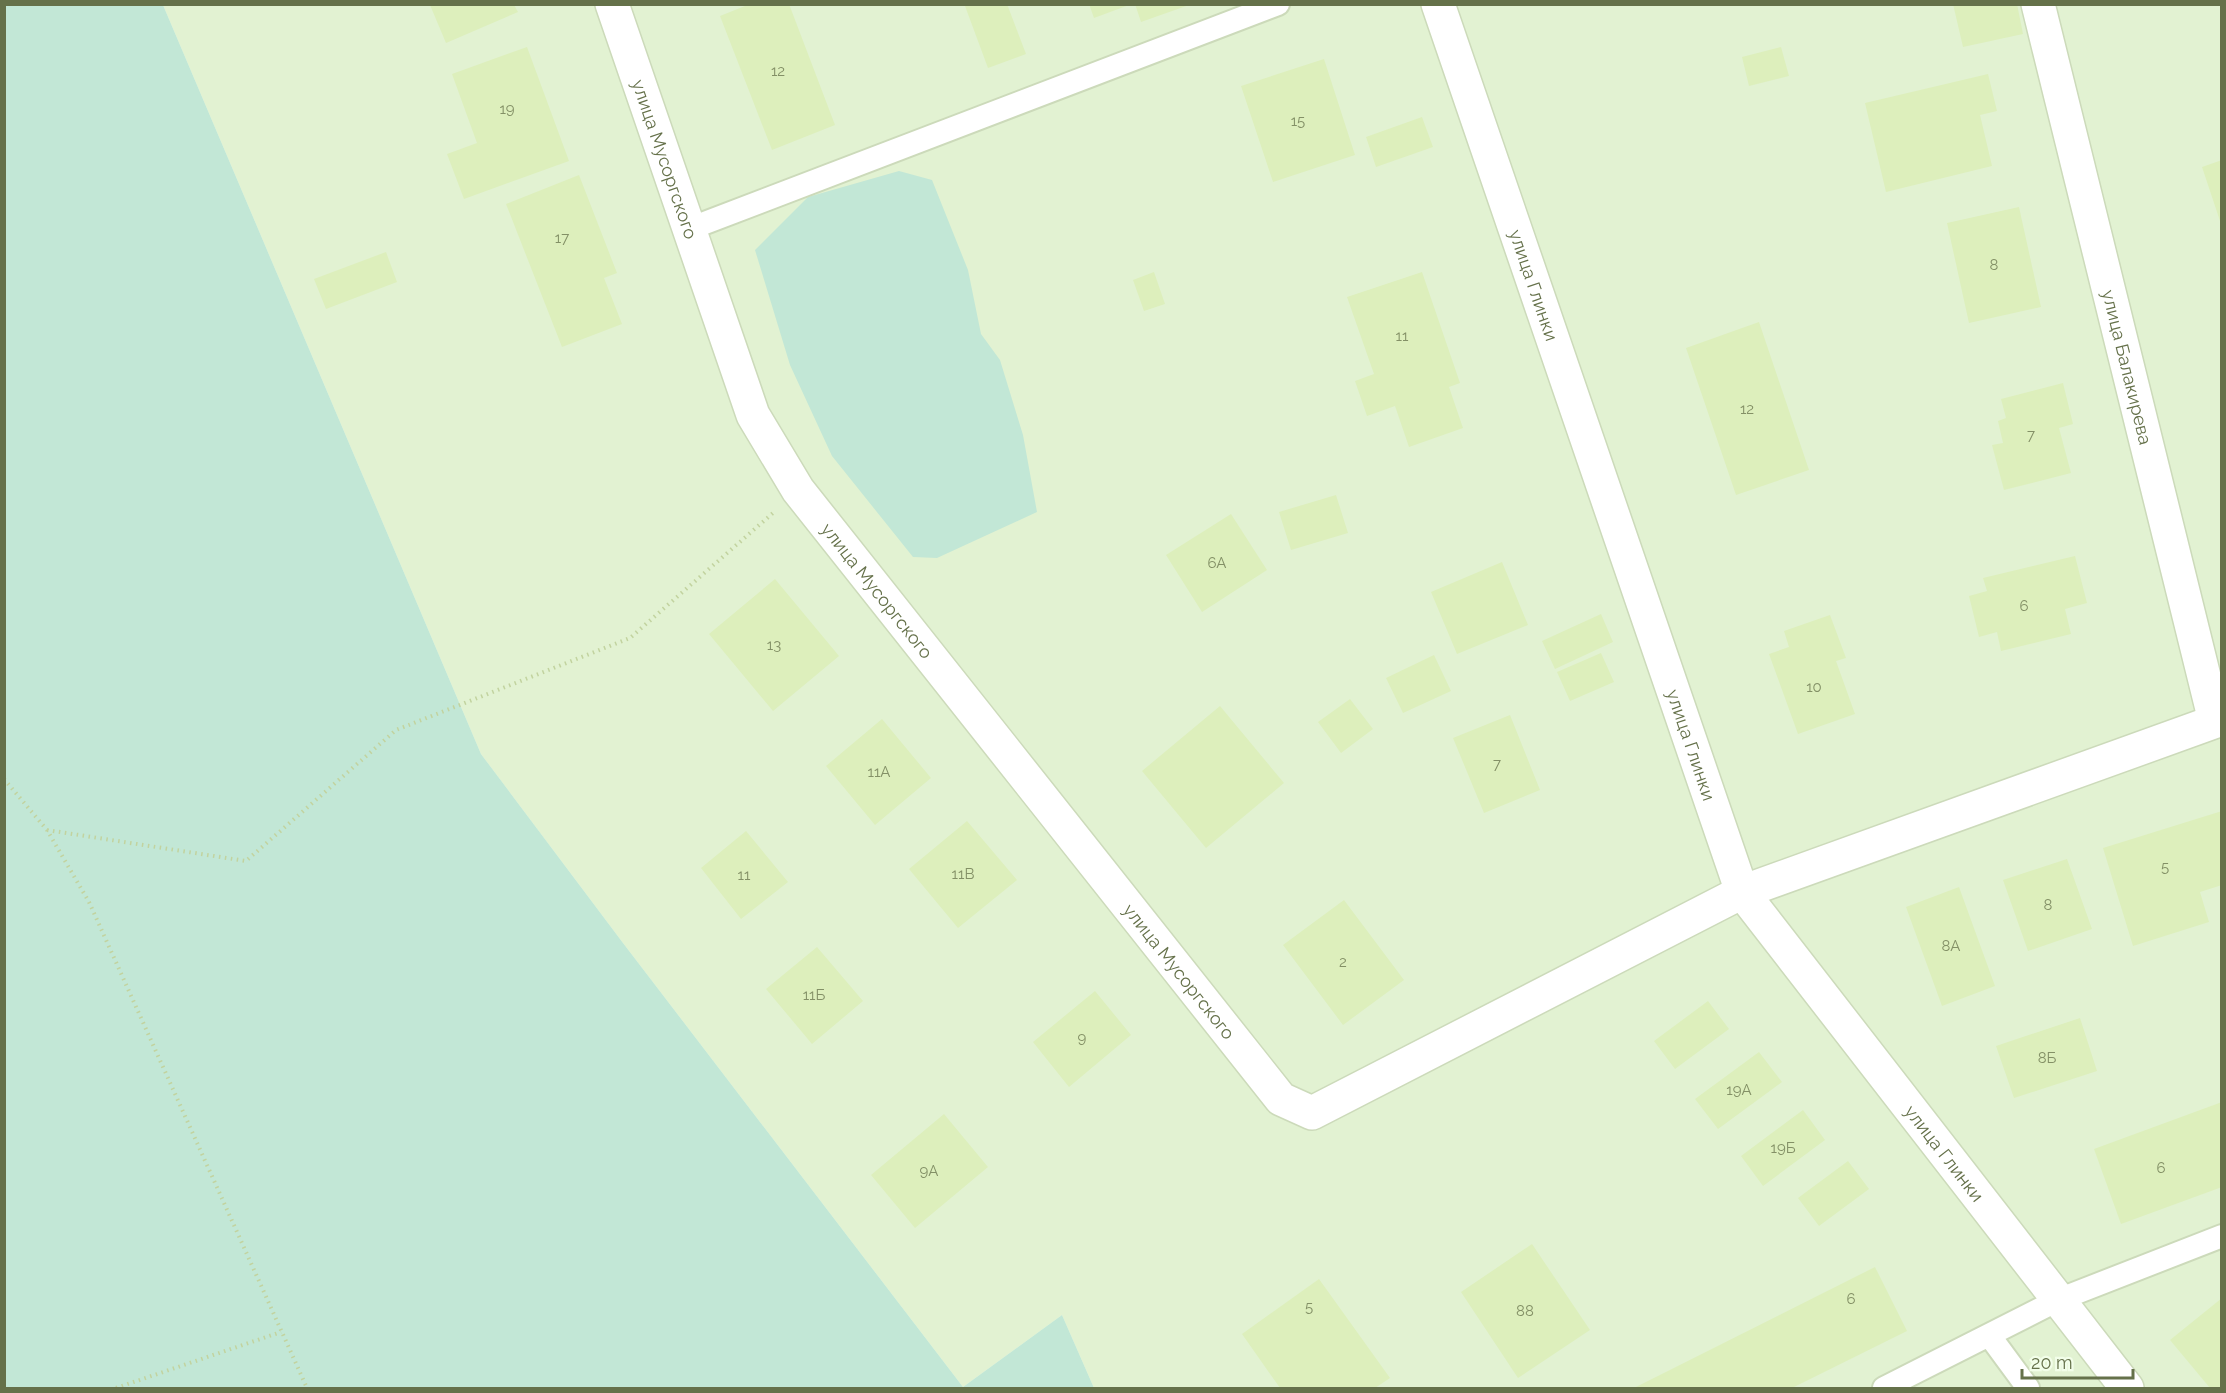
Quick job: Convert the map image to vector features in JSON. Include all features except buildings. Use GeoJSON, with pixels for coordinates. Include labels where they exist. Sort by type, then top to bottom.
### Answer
{"type":"FeatureCollection","features":[{"type":"Feature","properties":{"kind":"street","name":"улица Мусоргского"},"geometry":{"type":"LineString","coordinates":[[612,4],[753,415],[798,490],[1281,1099],[1312,1113],[1742,892]]}},
{"type":"Feature","properties":{"kind":"street","name":"улица Глинки"},"geometry":{"type":"LineString","coordinates":[[1438,4],[1742,892],[2127,1389]]}},
{"type":"Feature","properties":{"kind":"street","name":"улица Балакирева"},"geometry":{"type":"LineString","coordinates":[[2038,4],[2218,720]]}},
{"type":"Feature","properties":{"kind":"street"},"geometry":{"type":"LineString","coordinates":[[1742,892],[2218,720]]}},
{"type":"Feature","properties":{"kind":"lane"},"geometry":{"type":"LineString","coordinates":[[689,229],[1278,4]]}},
{"type":"Feature","properties":{"kind":"lane"},"geometry":{"type":"LineString","coordinates":[[1884,1389],[2058,1300],[2222,1236]]}},
{"type":"Feature","properties":{"kind":"lane"},"geometry":{"type":"LineString","coordinates":[[1989,1335],[2028,1389]]}},
{"type":"Feature","properties":{"kind":"path"},"geometry":{"type":"LineString","coordinates":[[47,830],[246,861],[396,730],[630,638],[798,490]]}},
{"type":"Feature","properties":{"kind":"path"},"geometry":{"type":"LineString","coordinates":[[4,779],[47,830],[88,902],[307,1389]]}},
{"type":"Feature","properties":{"kind":"path"},"geometry":{"type":"LineString","coordinates":[[116,1389],[280,1332]]}},
{"type":"Feature","properties":{"kind":"shaded area"},"geometry":{"type":"Polygon","coordinates":[[[5,4],[163,5],[481,754],[963,1387],[1062,1315],[1094,1388],[5,1388],[5,4]]]}},
{"type":"Feature","properties":{"kind":"shaded area"},"geometry":{"type":"Polygon","coordinates":[[[163,5],[2221,5],[2221,1388],[1094,1388],[1062,1315],[963,1387],[481,754],[163,5]]]}},
{"type":"Feature","properties":{"kind":"shaded area"},"geometry":{"type":"Polygon","coordinates":[[[899,171],[932,180],[968,270],[981,334],[1000,360],[1023,435],[1037,512],[937,558],[913,557],[832,456],[790,365],[755,250],[808,197],[899,171]]]}}]}
